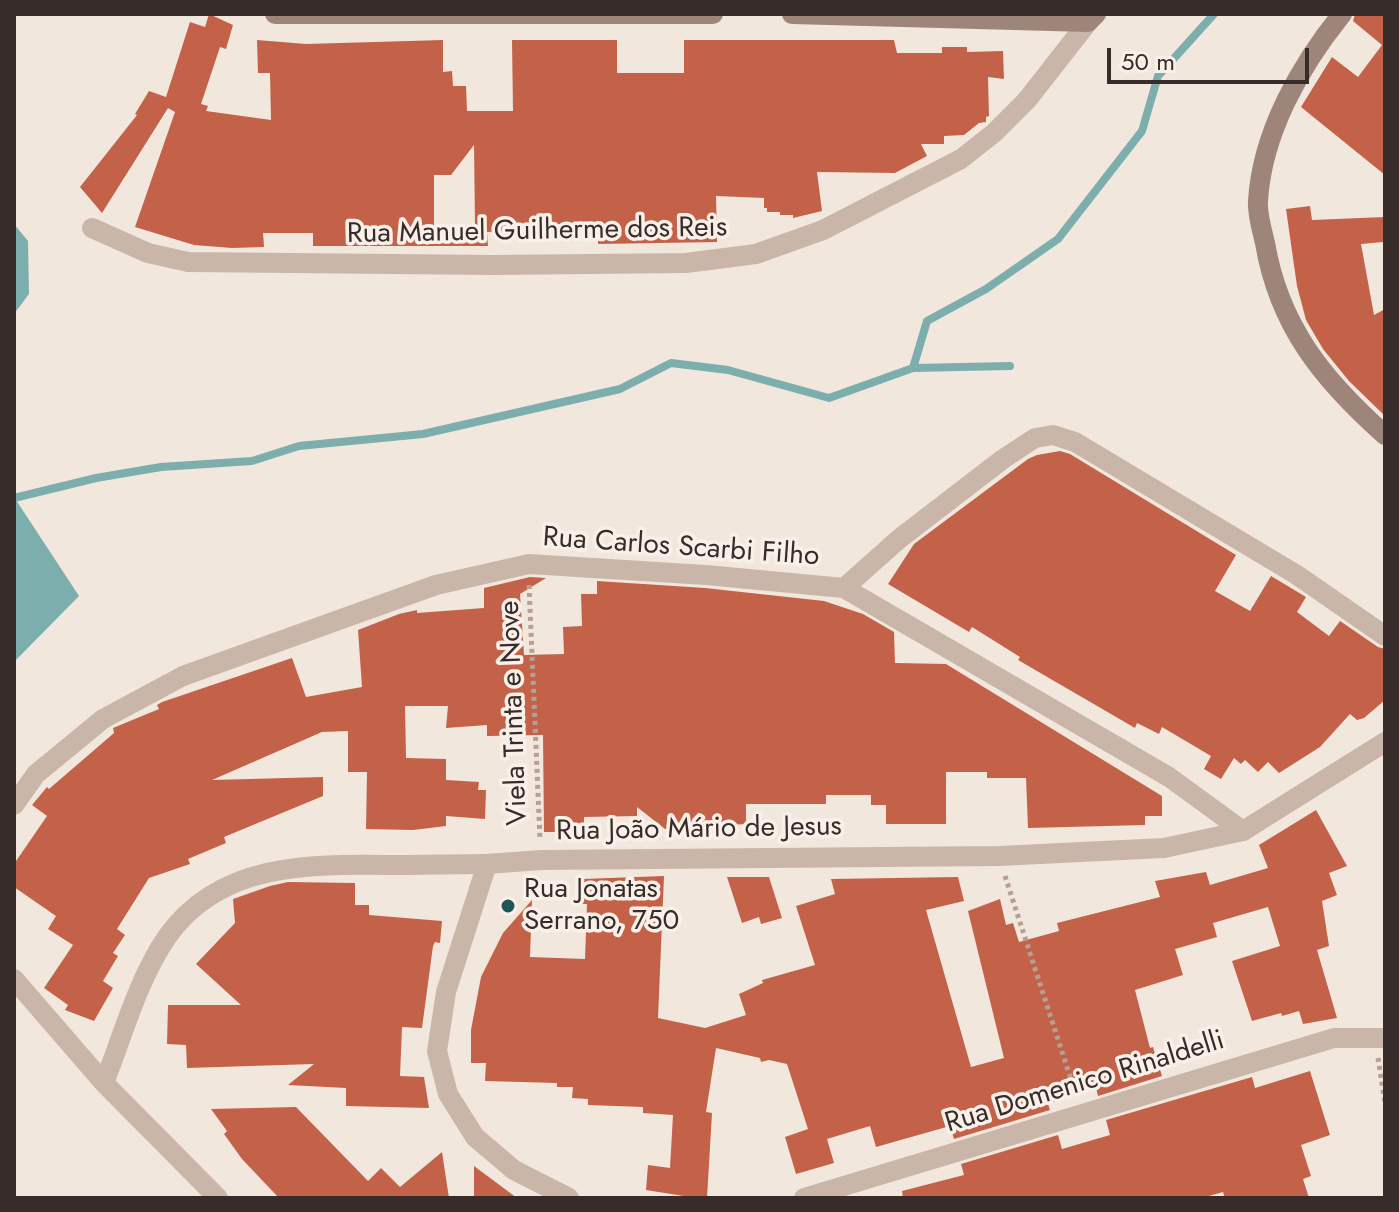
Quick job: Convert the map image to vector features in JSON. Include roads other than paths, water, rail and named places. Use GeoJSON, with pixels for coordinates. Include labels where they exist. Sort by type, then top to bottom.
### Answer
{"type":"FeatureCollection","features":[{"type":"Feature","properties":{"kind":"main road"},"geometry":{"type":"LineString","coordinates":[[275,14],[713,14]]}},
{"type":"Feature","properties":{"kind":"main road"},"geometry":{"type":"LineString","coordinates":[[792,14],[1092,18]]}},
{"type":"Feature","properties":{"kind":"main road"},"geometry":{"type":"LineString","coordinates":[[1342,14],[1320,41],[1283,106],[1265,159],[1258,203],[1271,276],[1293,330],[1341,392],[1385,435]]}},
{"type":"Feature","properties":{"kind":"street","name":"Rua Manuel Guilherme dos Reis"},"geometry":{"type":"LineString","coordinates":[[92,228],[148,253],[188,262],[686,263],[756,254],[823,230],[961,159],[994,133],[1027,100],[1092,18]]}},
{"type":"Feature","properties":{"kind":"street"},"geometry":{"type":"LineString","coordinates":[[844,588],[899,539],[1003,459],[1035,438],[1053,435],[1075,442],[1285,567],[1385,636]]}},
{"type":"Feature","properties":{"kind":"street","name":"Rua Carlos Scarbi Filho"},"geometry":{"type":"LineString","coordinates":[[14,805],[36,774],[103,719],[183,676],[436,585],[529,564],[706,575],[844,588],[1169,777],[1243,831]]}},
{"type":"Feature","properties":{"kind":"street","name":"Rua João Mário de Jesus"},"geometry":{"type":"LineString","coordinates":[[104,1083],[145,980],[166,938],[190,909],[225,886],[276,870],[325,864],[999,856],[1164,848],[1243,831],[1385,742]]}},
{"type":"Feature","properties":{"kind":"street"},"geometry":{"type":"LineString","coordinates":[[487,864],[446,992],[437,1051],[448,1094],[475,1137],[514,1170],[569,1198]]}},
{"type":"Feature","properties":{"kind":"street"},"geometry":{"type":"LineString","coordinates":[[14,979],[104,1083],[218,1198]]}},
{"type":"Feature","properties":{"kind":"street","name":"Rua Domenico Rinaldelli"},"geometry":{"type":"LineString","coordinates":[[804,1198],[1334,1038],[1380,1038]]}},
{"type":"Feature","properties":{"kind":"water"},"geometry":{"type":"Polygon","coordinates":[[[14,224],[28,241],[29,294],[14,314],[14,224]]]}},
{"type":"Feature","properties":{"kind":"water"},"geometry":{"type":"Polygon","coordinates":[[[14,497],[79,596],[14,662],[14,497]]]}},
{"type":"Feature","properties":{"kind":"waterway"},"geometry":{"type":"LineString","coordinates":[[913,368],[927,321],[986,289],[1058,239],[1142,131],[1158,76],[1214,14]]}},
{"type":"Feature","properties":{"kind":"waterway"},"geometry":{"type":"LineString","coordinates":[[14,498],[96,478],[161,467],[252,461],[299,446],[423,434],[620,389],[671,363],[728,370],[829,398],[913,368],[1010,366]]}},
{"type":"Feature","properties":{"kind":"place","name":"Rua Jonatas Serrano, 750"},"geometry":{"type":"Point","coordinates":[508,906]}}]}
